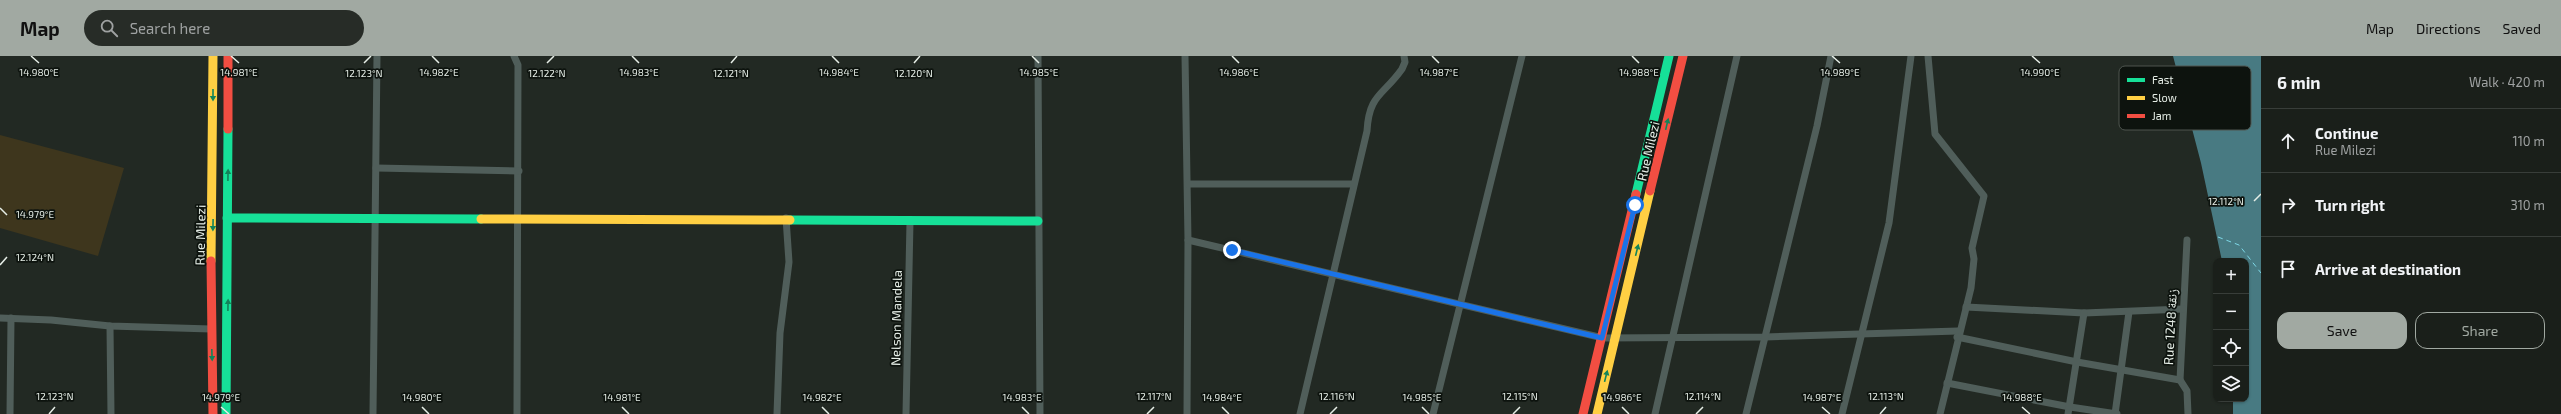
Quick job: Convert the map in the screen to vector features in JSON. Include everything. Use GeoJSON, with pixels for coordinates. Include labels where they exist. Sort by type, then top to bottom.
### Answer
{"type":"FeatureCollection","features":[{"type":"Feature","properties":{"kind":"street","name":"Rue Milezi"},"geometry":{"type":"LineString","coordinates":[[213,56],[211,329],[213,414]]}},
{"type":"Feature","properties":{"kind":"street","name":"Rue Milezi"},"geometry":{"type":"LineString","coordinates":[[226,414],[228,56]]}},
{"type":"Feature","properties":{"kind":"street"},"geometry":{"type":"LineString","coordinates":[[373,414],[377,56]]}},
{"type":"Feature","properties":{"kind":"street"},"geometry":{"type":"LineString","coordinates":[[514,56],[518,65],[519,220],[517,414]]}},
{"type":"Feature","properties":{"kind":"street"},"geometry":{"type":"LineString","coordinates":[[1038,56],[1040,414]]}},
{"type":"Feature","properties":{"kind":"street"},"geometry":{"type":"LineString","coordinates":[[1185,56],[1188,184],[1187,414]]}},
{"type":"Feature","properties":{"kind":"street"},"geometry":{"type":"LineString","coordinates":[[1300,414],[1372,102],[1402,69],[1405,62],[1404,56]]}},
{"type":"Feature","properties":{"kind":"street"},"geometry":{"type":"LineString","coordinates":[[1433,414],[1522,56]]}},
{"type":"Feature","properties":{"kind":"street","name":"Rue Milezi"},"geometry":{"type":"LineString","coordinates":[[1583,414],[1669,56]]}},
{"type":"Feature","properties":{"kind":"street","name":"Rue Milezi"},"geometry":{"type":"LineString","coordinates":[[1597,414],[1683,56]]}},
{"type":"Feature","properties":{"kind":"street"},"geometry":{"type":"LineString","coordinates":[[1655,414],[1737,56]]}},
{"type":"Feature","properties":{"kind":"street"},"geometry":{"type":"LineString","coordinates":[[1746,414],[1817,126],[1831,56]]}},
{"type":"Feature","properties":{"kind":"street"},"geometry":{"type":"LineString","coordinates":[[1842,414],[1889,222],[1912,56]]}},
{"type":"Feature","properties":{"kind":"street"},"geometry":{"type":"LineString","coordinates":[[1928,56],[1935,134],[1984,196],[1972,248],[1974,259],[1966,307],[1958,334],[1940,414]]}},
{"type":"Feature","properties":{"kind":"street"},"geometry":{"type":"LineString","coordinates":[[376,168],[518,171]]}},
{"type":"Feature","properties":{"kind":"street"},"geometry":{"type":"LineString","coordinates":[[1188,184],[1353,184]]}},
{"type":"Feature","properties":{"kind":"street"},"geometry":{"type":"LineString","coordinates":[[227,218],[519,220],[786,218],[910,222],[1038,221]]}},
{"type":"Feature","properties":{"kind":"street"},"geometry":{"type":"LineString","coordinates":[[777,414],[780,333],[789,262],[786,218]]}},
{"type":"Feature","properties":{"kind":"street","name":"Nelson Mandela"},"geometry":{"type":"LineString","coordinates":[[906,414],[910,222]]}},
{"type":"Feature","properties":{"kind":"street"},"geometry":{"type":"LineString","coordinates":[[1188,240],[1333,273],[1460,306],[1616,340],[1958,334],[2077,362],[2180,380]]}},
{"type":"Feature","properties":{"kind":"street","name":"Rue 1248 زنقة"},"geometry":{"type":"LineString","coordinates":[[2187,240],[2180,380],[2187,392],[2188,414]]}},
{"type":"Feature","properties":{"kind":"street"},"geometry":{"type":"LineString","coordinates":[[1966,307],[2084,313],[2129,312],[2183,308]]}},
{"type":"Feature","properties":{"kind":"street"},"geometry":{"type":"LineString","coordinates":[[1947,384],[2069,411],[2116,414],[2129,312]]}},
{"type":"Feature","properties":{"kind":"street"},"geometry":{"type":"LineString","coordinates":[[2069,411],[2084,313]]}},
{"type":"Feature","properties":{"kind":"street"},"geometry":{"type":"LineString","coordinates":[[0,318],[74,322],[110,326],[211,329]]}},
{"type":"Feature","properties":{"kind":"street"},"geometry":{"type":"LineString","coordinates":[[10,414],[11,318]]}},
{"type":"Feature","properties":{"kind":"street"},"geometry":{"type":"LineString","coordinates":[[110,326],[111,414]]}},
{"type":"Feature","properties":{"kind":"shaded area"},"geometry":{"type":"Polygon","coordinates":[[[0,135],[124,168],[98,256],[0,228],[0,135]]]}},
{"type":"Feature","properties":{"kind":"water"},"geometry":{"type":"Polygon","coordinates":[[[2173,56],[2261,56],[2261,414],[2233,414],[2233,402],[2249,402],[2249,258],[2221,258],[2192,130],[2251,130],[2251,66],[2176,66],[2173,56]]]}},
{"type":"Feature","properties":{"kind":"ferry route"},"geometry":{"type":"LineString","coordinates":[[2218,237],[2239,245],[2261,273]]}},
{"type":"Feature","properties":{"kind":"traffic: fast"},"geometry":{"type":"LineString","coordinates":[[1636,194],[1669,56]]}},
{"type":"Feature","properties":{"kind":"traffic: fast"},"geometry":{"type":"LineString","coordinates":[[226,414],[228,129]]}},
{"type":"Feature","properties":{"kind":"traffic: fast"},"geometry":{"type":"LineString","coordinates":[[227,218],[481,219]]}},
{"type":"Feature","properties":{"kind":"traffic: fast"},"geometry":{"type":"LineString","coordinates":[[790,220],[1038,221]]}},
{"type":"Feature","properties":{"kind":"traffic: slow"},"geometry":{"type":"LineString","coordinates":[[211,261],[213,56]]}},
{"type":"Feature","properties":{"kind":"traffic: slow"},"geometry":{"type":"LineString","coordinates":[[1597,414],[1650,191]]}},
{"type":"Feature","properties":{"kind":"traffic: slow"},"geometry":{"type":"LineString","coordinates":[[481,219],[790,220]]}},
{"type":"Feature","properties":{"kind":"traffic: jam"},"geometry":{"type":"LineString","coordinates":[[228,56],[228,129]]}},
{"type":"Feature","properties":{"kind":"traffic: jam"},"geometry":{"type":"LineString","coordinates":[[1650,191],[1683,56]]}},
{"type":"Feature","properties":{"kind":"traffic: jam"},"geometry":{"type":"LineString","coordinates":[[1583,414],[1636,194]]}},
{"type":"Feature","properties":{"kind":"traffic: jam"},"geometry":{"type":"LineString","coordinates":[[211,261],[213,414]]}},
{"type":"Feature","properties":{"kind":"route"},"geometry":{"type":"LineString","coordinates":[[1232,250],[1333,273],[1460,306],[1602,338],[1635,205]]}}]}
